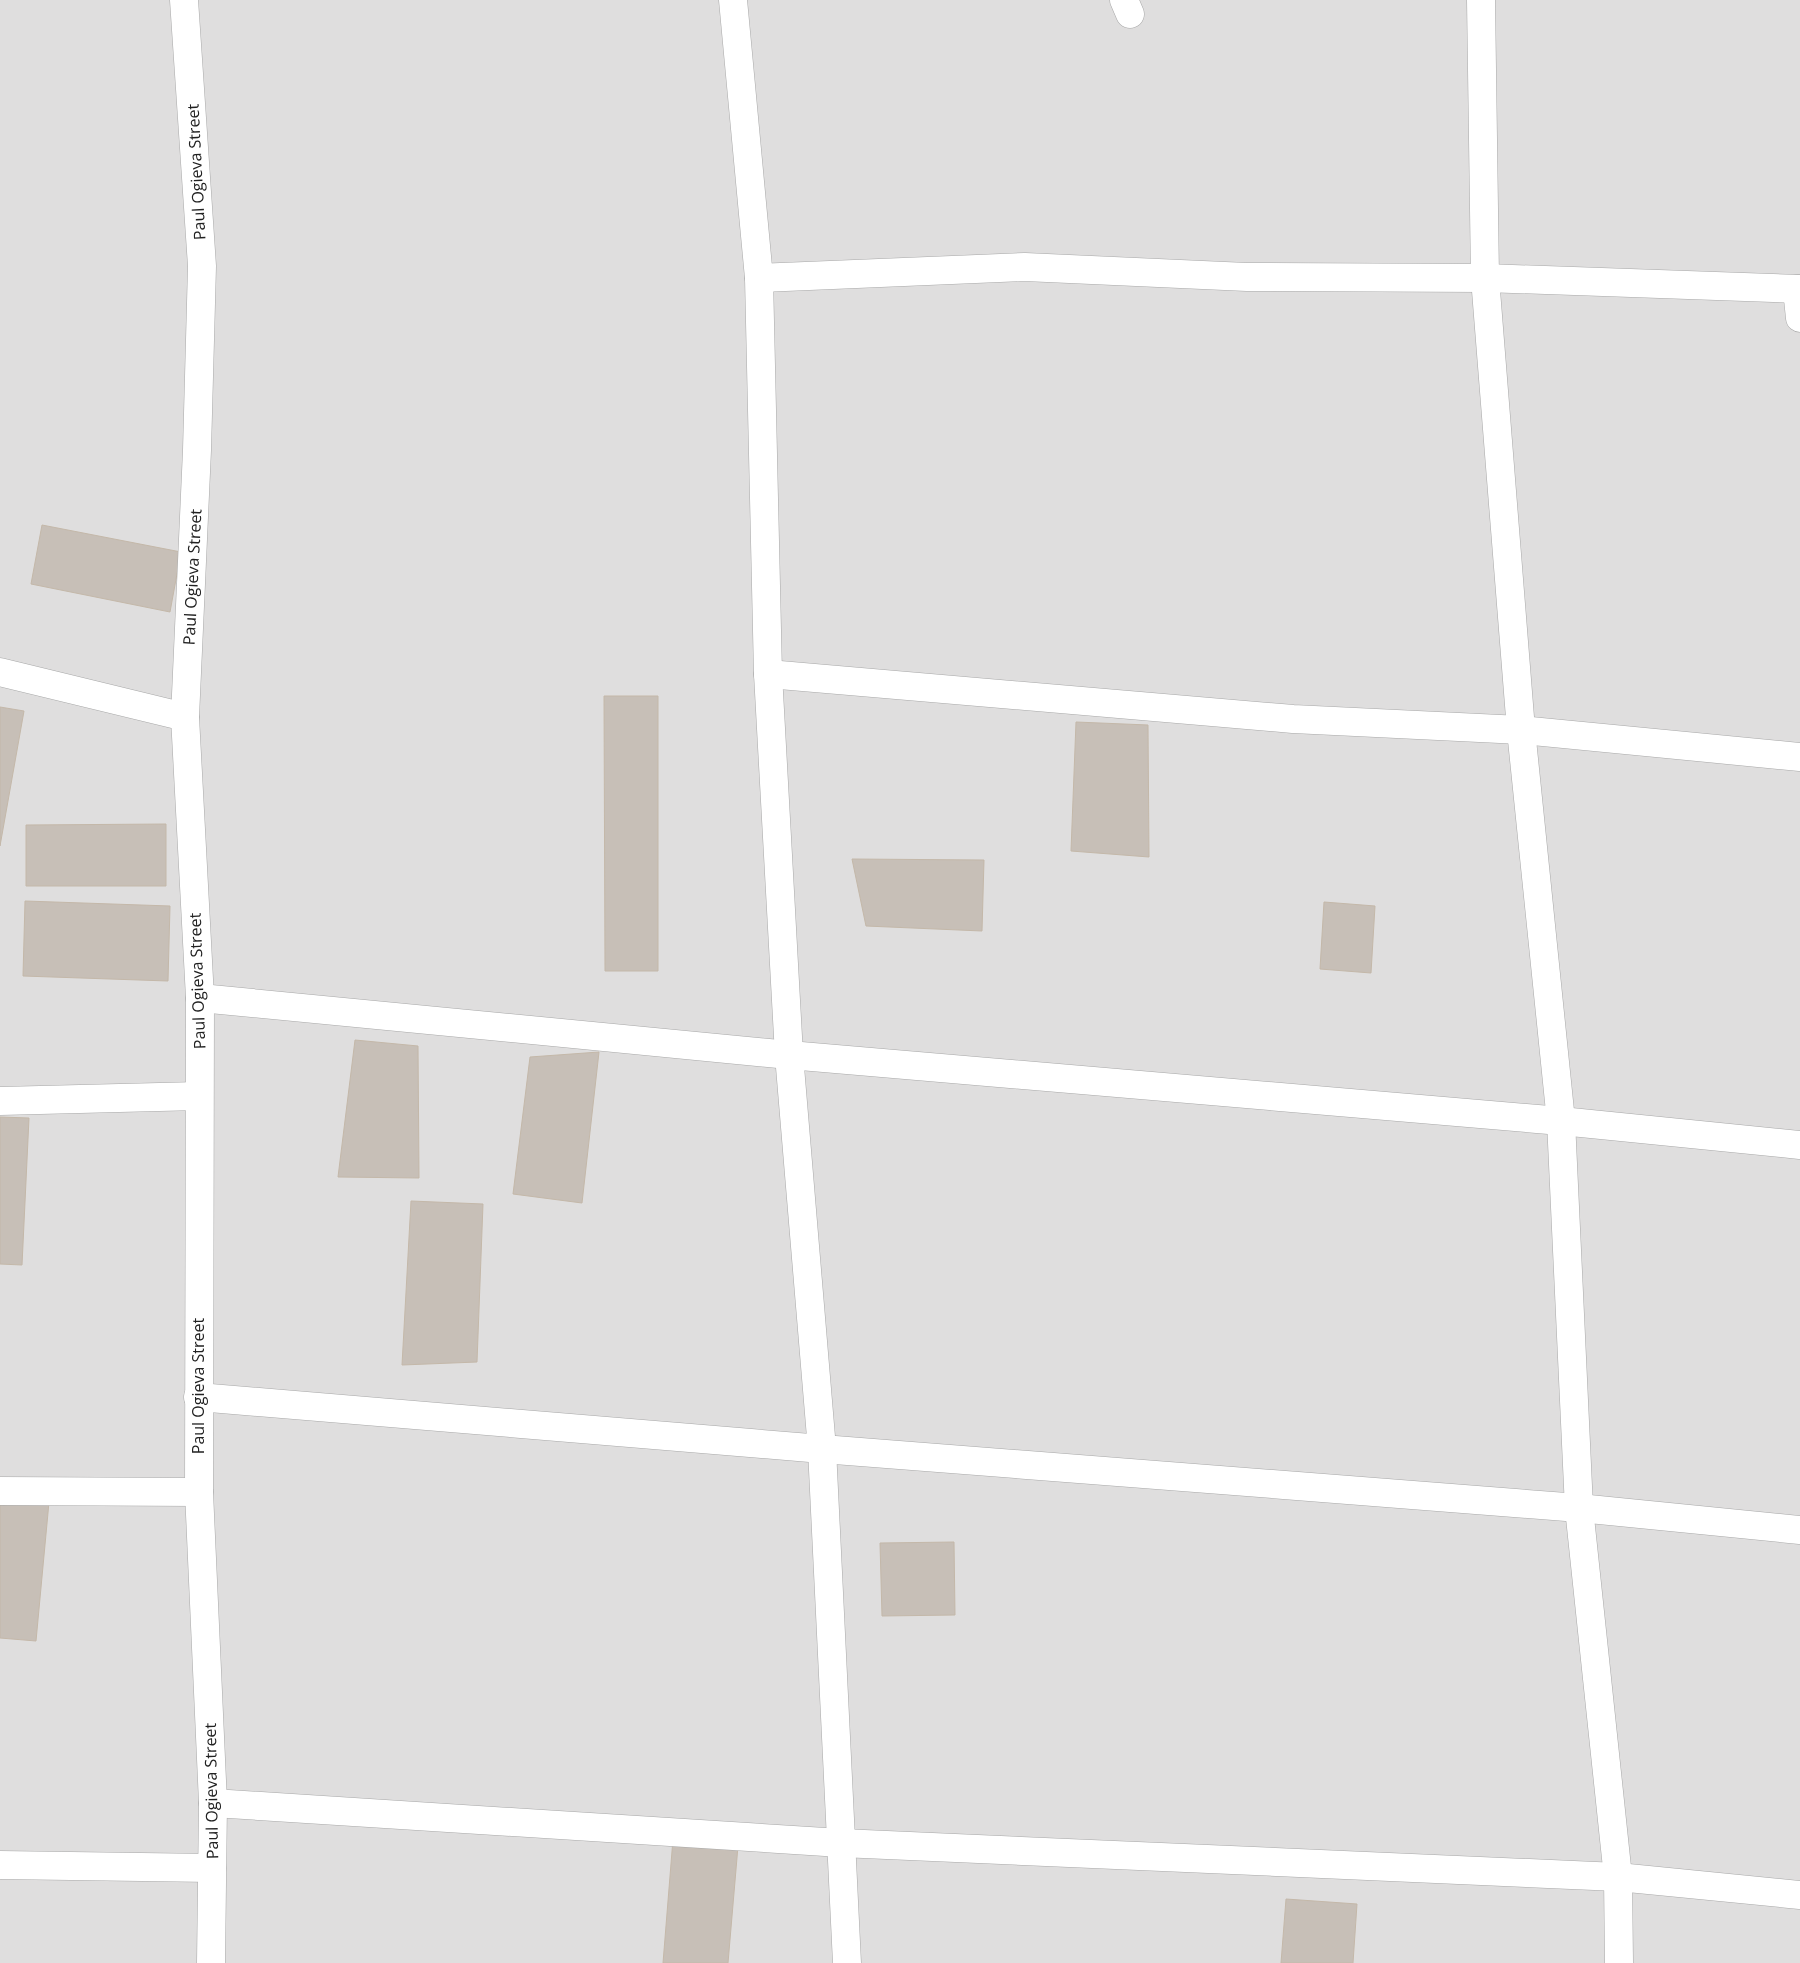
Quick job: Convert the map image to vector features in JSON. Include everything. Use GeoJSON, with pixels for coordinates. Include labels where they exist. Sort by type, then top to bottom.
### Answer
{"type":"FeatureCollection","features":[{"type":"Feature","properties":{"kind":"street","name":"Paul Ogieva Street"},"geometry":{"type":"LineString","coordinates":[[184,0],[202,266],[197,450],[185,718],[200,998],[199,1492],[213,1803],[211,1963]]}},
{"type":"Feature","properties":{"kind":"street"},"geometry":{"type":"LineString","coordinates":[[733,0],[759,278],[768,674],[788,1055],[822,1449],[847,1963]]}},
{"type":"Feature","properties":{"kind":"street"},"geometry":{"type":"LineString","coordinates":[[1482,0],[1485,278],[1522,730],[1561,1121],[1579,1508],[1618,1876],[1619,1963]]}},
{"type":"Feature","properties":{"kind":"street"},"geometry":{"type":"LineString","coordinates":[[759,278],[1025,267],[1247,277],[1485,278],[1799,289],[1800,318]]}},
{"type":"Feature","properties":{"kind":"street"},"geometry":{"type":"LineString","coordinates":[[0,672],[185,718]]}},
{"type":"Feature","properties":{"kind":"street"},"geometry":{"type":"LineString","coordinates":[[768,674],[1293,719],[1522,730],[1800,757]]}},
{"type":"Feature","properties":{"kind":"street"},"geometry":{"type":"LineString","coordinates":[[200,998],[788,1055],[1561,1121],[1800,1145]]}},
{"type":"Feature","properties":{"kind":"street"},"geometry":{"type":"LineString","coordinates":[[0,1101],[199,1096]]}},
{"type":"Feature","properties":{"kind":"street"},"geometry":{"type":"LineString","coordinates":[[198,1397],[822,1449],[1579,1508],[1800,1530]]}},
{"type":"Feature","properties":{"kind":"street"},"geometry":{"type":"LineString","coordinates":[[0,1491],[199,1492]]}},
{"type":"Feature","properties":{"kind":"street"},"geometry":{"type":"LineString","coordinates":[[213,1803],[841,1842],[1618,1876],[1800,1895]]}},
{"type":"Feature","properties":{"kind":"street"},"geometry":{"type":"LineString","coordinates":[[0,1865],[212,1868]]}},
{"type":"Feature","properties":{"kind":"shaded area"},"geometry":{"type":"Polygon","coordinates":[[[0,0],[1800,0],[1800,1963],[0,1963],[0,0]]]}},
{"type":"Feature","properties":{"kind":"building"},"geometry":{"type":"Polygon","coordinates":[[[42,525],[181,552],[170,612],[31,584],[42,525]]]}},
{"type":"Feature","properties":{"kind":"building"},"geometry":{"type":"Polygon","coordinates":[[[604,696],[658,696],[658,971],[605,971],[604,696]]]}},
{"type":"Feature","properties":{"kind":"building"},"geometry":{"type":"Polygon","coordinates":[[[0,707],[24,711],[0,846],[0,707]]]}},
{"type":"Feature","properties":{"kind":"building"},"geometry":{"type":"Polygon","coordinates":[[[1076,722],[1148,725],[1149,857],[1071,851],[1076,722]]]}},
{"type":"Feature","properties":{"kind":"building"},"geometry":{"type":"Polygon","coordinates":[[[166,824],[166,886],[26,886],[26,825],[166,824]]]}},
{"type":"Feature","properties":{"kind":"building"},"geometry":{"type":"Polygon","coordinates":[[[852,859],[984,860],[982,931],[866,926],[852,859]]]}},
{"type":"Feature","properties":{"kind":"building"},"geometry":{"type":"Polygon","coordinates":[[[25,901],[170,906],[168,981],[23,976],[25,901]]]}},
{"type":"Feature","properties":{"kind":"building"},"geometry":{"type":"Polygon","coordinates":[[[1324,902],[1375,906],[1371,973],[1320,969],[1324,902]]]}},
{"type":"Feature","properties":{"kind":"building"},"geometry":{"type":"Polygon","coordinates":[[[355,1040],[418,1046],[419,1178],[338,1177],[355,1040]]]}},
{"type":"Feature","properties":{"kind":"building"},"geometry":{"type":"Polygon","coordinates":[[[599,1052],[582,1203],[513,1194],[530,1057],[599,1052]]]}},
{"type":"Feature","properties":{"kind":"building"},"geometry":{"type":"Polygon","coordinates":[[[0,1117],[29,1118],[22,1265],[0,1264],[0,1117]]]}},
{"type":"Feature","properties":{"kind":"building"},"geometry":{"type":"Polygon","coordinates":[[[411,1201],[483,1204],[477,1362],[402,1365],[411,1201]]]}},
{"type":"Feature","properties":{"kind":"building"},"geometry":{"type":"Polygon","coordinates":[[[0,1498],[49,1502],[36,1641],[0,1638],[0,1498]]]}},
{"type":"Feature","properties":{"kind":"building"},"geometry":{"type":"Polygon","coordinates":[[[954,1542],[955,1615],[882,1616],[880,1543],[954,1542]]]}},
{"type":"Feature","properties":{"kind":"building"},"geometry":{"type":"Polygon","coordinates":[[[673,1839],[738,1846],[728,1963],[663,1963],[673,1839]]]}},
{"type":"Feature","properties":{"kind":"building"},"geometry":{"type":"Polygon","coordinates":[[[1286,1899],[1357,1904],[1353,1963],[1281,1963],[1286,1899]]]}}]}
